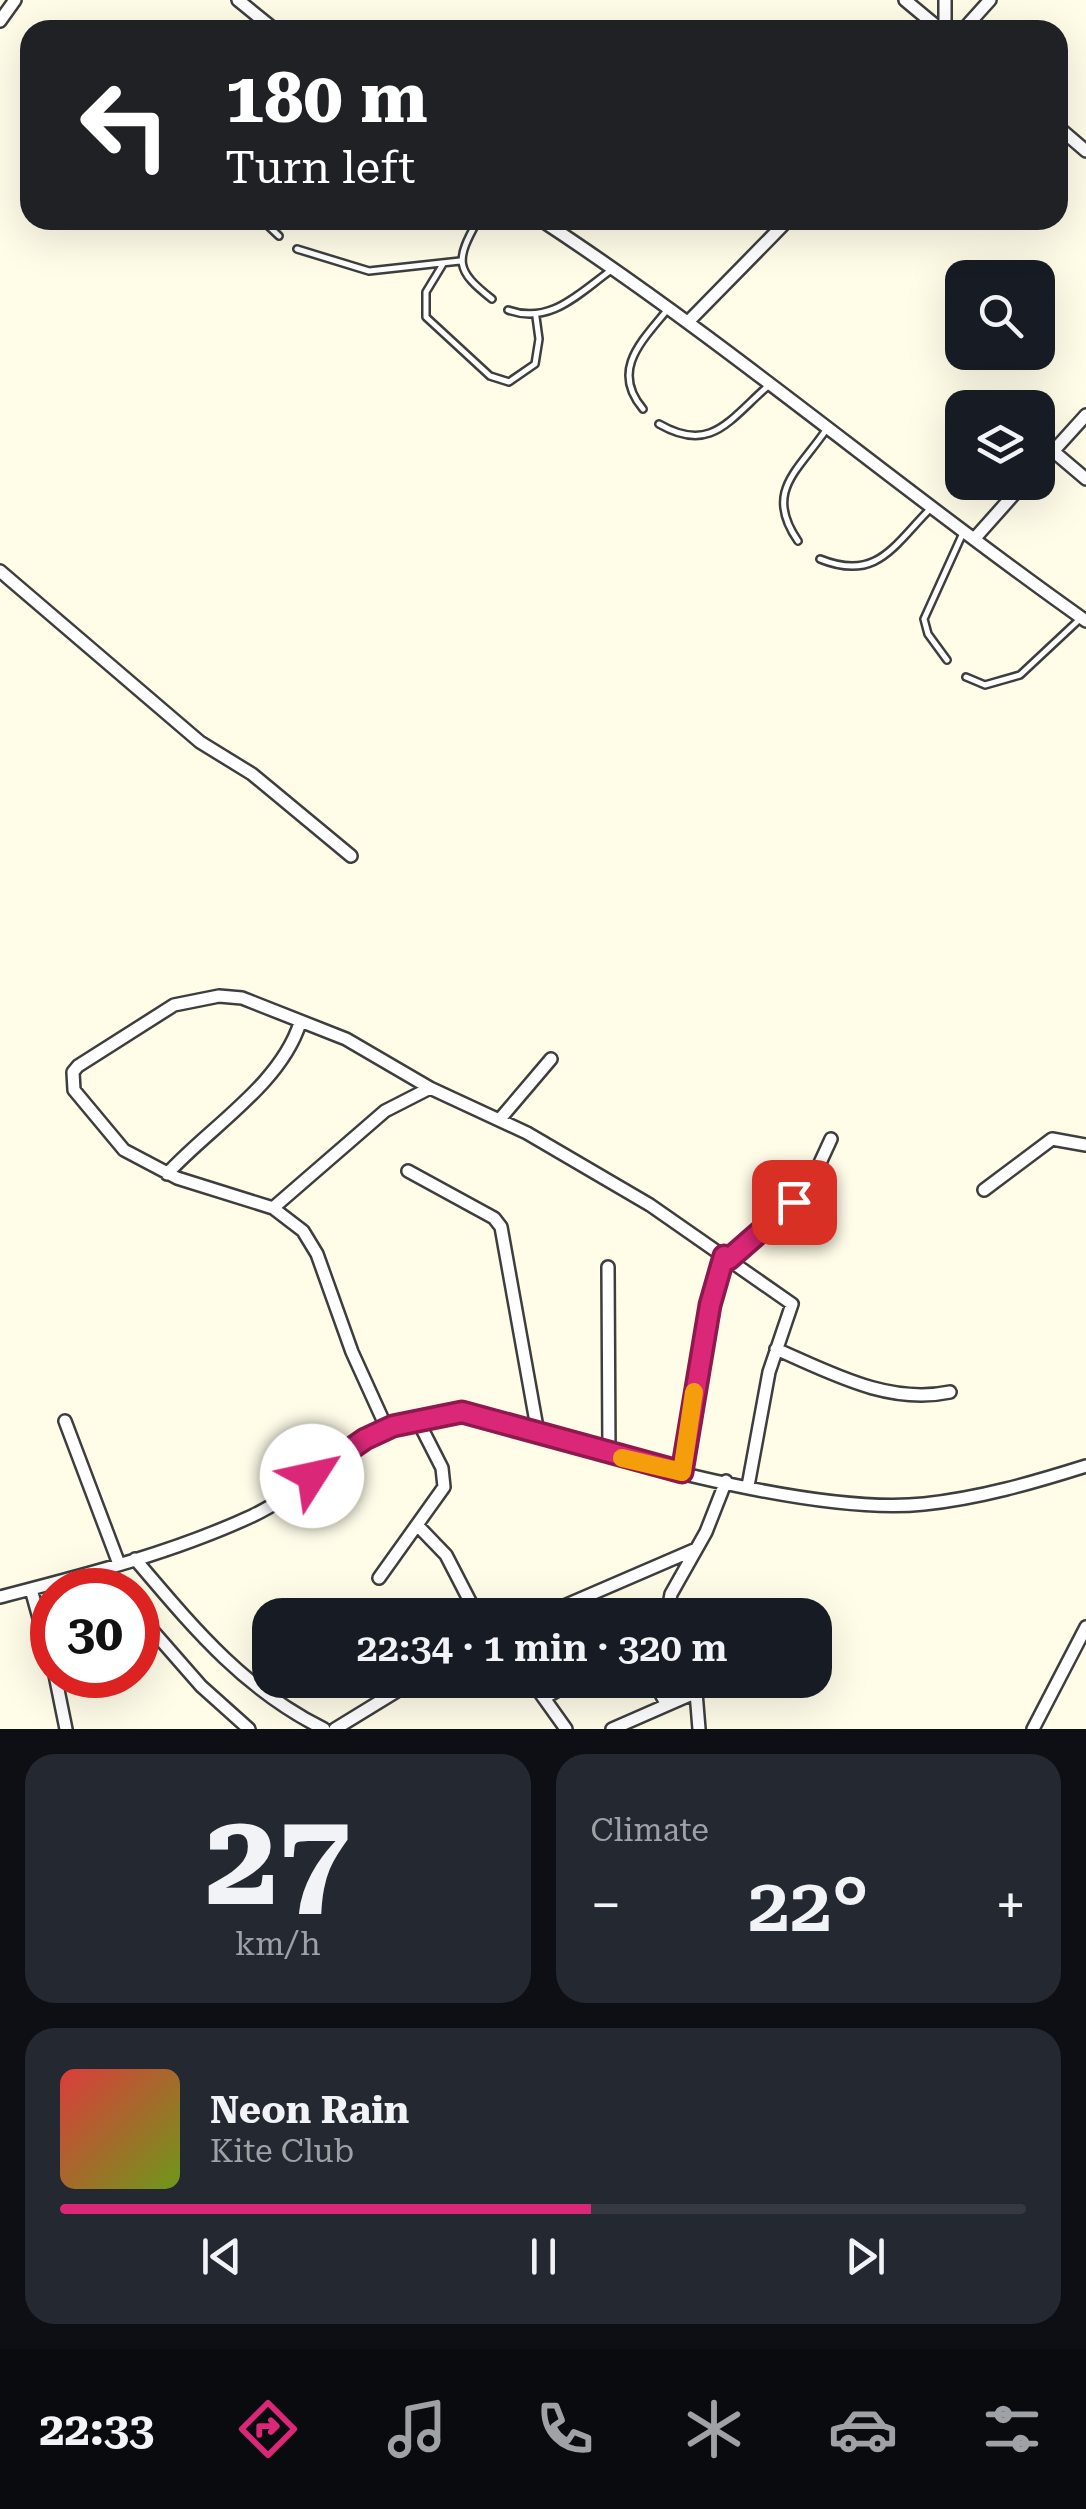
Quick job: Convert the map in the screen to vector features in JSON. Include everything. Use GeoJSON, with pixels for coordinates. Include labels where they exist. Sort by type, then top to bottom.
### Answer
{"type":"FeatureCollection","features":[{"type":"Feature","properties":{"kind":"street"},"geometry":{"type":"LineString","coordinates":[[0,21],[15,0]]}},
{"type":"Feature","properties":{"kind":"street"},"geometry":{"type":"LineString","coordinates":[[238,0],[263,20]]}},
{"type":"Feature","properties":{"kind":"street"},"geometry":{"type":"LineString","coordinates":[[905,0],[930,20]]}},
{"type":"Feature","properties":{"kind":"street"},"geometry":{"type":"LineString","coordinates":[[972,20],[990,0]]}},
{"type":"Feature","properties":{"kind":"street"},"geometry":{"type":"LineString","coordinates":[[556,230],[670,307],[768,386],[1084,619]]}},
{"type":"Feature","properties":{"kind":"street"},"geometry":{"type":"LineString","coordinates":[[688,322],[778,230]]}},
{"type":"Feature","properties":{"kind":"street"},"geometry":{"type":"LineString","coordinates":[[1055,449],[1086,415]]}},
{"type":"Feature","properties":{"kind":"street"},"geometry":{"type":"LineString","coordinates":[[1055,451],[1086,479]]}},
{"type":"Feature","properties":{"kind":"street"},"geometry":{"type":"LineString","coordinates":[[970,534],[1005,500]]}},
{"type":"Feature","properties":{"kind":"street"},"geometry":{"type":"LineString","coordinates":[[0,571],[200,742],[252,774],[351,856]]}},
{"type":"Feature","properties":{"kind":"street"},"geometry":{"type":"LineString","coordinates":[[387,1429],[352,1352],[317,1254],[303,1231],[272,1208],[167,1174],[113,1142],[74,1090],[73,1072],[78,1066],[174,1004],[219,996],[242,998],[346,1039],[430,1088],[500,1119],[650,1205],[792,1304],[759,1415],[748,1486]]}},
{"type":"Feature","properties":{"kind":"street"},"geometry":{"type":"LineString","coordinates":[[167,1174],[272,1072],[294,1041],[300,1022]]}},
{"type":"Feature","properties":{"kind":"street"},"geometry":{"type":"LineString","coordinates":[[500,1119],[551,1060]]}},
{"type":"Feature","properties":{"kind":"street"},"geometry":{"type":"LineString","coordinates":[[272,1208],[385,1111],[430,1088]]}},
{"type":"Feature","properties":{"kind":"street"},"geometry":{"type":"LineString","coordinates":[[682,1472],[710,1305],[727,1258],[808,1190],[831,1139]]}},
{"type":"Feature","properties":{"kind":"street"},"geometry":{"type":"LineString","coordinates":[[984,1190],[1052,1140],[1075,1140],[1086,1145]]}},
{"type":"Feature","properties":{"kind":"street"},"geometry":{"type":"LineString","coordinates":[[408,1171],[502,1226],[538,1433]]}},
{"type":"Feature","properties":{"kind":"street"},"geometry":{"type":"LineString","coordinates":[[608,1268],[609,1454]]}},
{"type":"Feature","properties":{"kind":"street"},"geometry":{"type":"LineString","coordinates":[[776,1349],[884,1392],[909,1397],[950,1392]]}},
{"type":"Feature","properties":{"kind":"street"},"geometry":{"type":"LineString","coordinates":[[109,1568],[258,1513],[365,1439],[387,1429],[417,1419],[462,1412],[682,1472],[748,1486],[883,1504],[922,1504],[1006,1491],[1086,1466]]}},
{"type":"Feature","properties":{"kind":"street"},"geometry":{"type":"LineString","coordinates":[[379,1578],[441,1496],[444,1478],[417,1419]]}},
{"type":"Feature","properties":{"kind":"street"},"geometry":{"type":"LineString","coordinates":[[65,1421],[119,1564]]}},
{"type":"Feature","properties":{"kind":"street"},"geometry":{"type":"LineString","coordinates":[[670,1598],[726,1481]]}},
{"type":"Feature","properties":{"kind":"street"},"geometry":{"type":"LineString","coordinates":[[418,1526],[446,1555],[468,1598]]}},
{"type":"Feature","properties":{"kind":"street"},"geometry":{"type":"LineString","coordinates":[[582,1598],[696,1549]]}},
{"type":"Feature","properties":{"kind":"street"},"geometry":{"type":"LineString","coordinates":[[135,1558],[229,1666],[264,1696],[324,1729]]}},
{"type":"Feature","properties":{"kind":"street"},"geometry":{"type":"LineString","coordinates":[[0,1598],[30,1590]]}},
{"type":"Feature","properties":{"kind":"street"},"geometry":{"type":"LineString","coordinates":[[1032,1729],[1085,1632]]}},
{"type":"Feature","properties":{"kind":"street"},"geometry":{"type":"LineString","coordinates":[[160,1640],[200,1686],[249,1729]]}},
{"type":"Feature","properties":{"kind":"street"},"geometry":{"type":"LineString","coordinates":[[60,1698],[66,1729]]}},
{"type":"Feature","properties":{"kind":"street"},"geometry":{"type":"LineString","coordinates":[[335,1729],[386,1698]]}},
{"type":"Feature","properties":{"kind":"street"},"geometry":{"type":"LineString","coordinates":[[544,1698],[566,1729]]}},
{"type":"Feature","properties":{"kind":"street"},"geometry":{"type":"LineString","coordinates":[[663,1698],[666,1703]]}},
{"type":"Feature","properties":{"kind":"street"},"geometry":{"type":"LineString","coordinates":[[612,1729],[675,1698]]}},
{"type":"Feature","properties":{"kind":"street"},"geometry":{"type":"LineString","coordinates":[[698,1698],[699,1729]]}},
{"type":"Feature","properties":{"kind":"lane"},"geometry":{"type":"LineString","coordinates":[[273,230],[279,236]]}},
{"type":"Feature","properties":{"kind":"lane"},"geometry":{"type":"LineString","coordinates":[[472,230],[462,247],[460,261],[472,283],[492,299]]}},
{"type":"Feature","properties":{"kind":"lane"},"geometry":{"type":"LineString","coordinates":[[296,249],[370,271],[460,261]]}},
{"type":"Feature","properties":{"kind":"lane"},"geometry":{"type":"LineString","coordinates":[[443,264],[426,292],[426,317],[490,376],[509,382],[535,364],[540,340],[536,317]]}},
{"type":"Feature","properties":{"kind":"lane"},"geometry":{"type":"LineString","coordinates":[[508,310],[536,317],[557,309],[614,268]]}},
{"type":"Feature","properties":{"kind":"lane"},"geometry":{"type":"LineString","coordinates":[[642,409],[628,384],[632,353],[670,307]]}},
{"type":"Feature","properties":{"kind":"lane"},"geometry":{"type":"LineString","coordinates":[[659,424],[682,437],[712,434],[768,386]]}},
{"type":"Feature","properties":{"kind":"lane"},"geometry":{"type":"LineString","coordinates":[[798,541],[780,508],[782,494],[828,427]]}},
{"type":"Feature","properties":{"kind":"lane"},"geometry":{"type":"LineString","coordinates":[[820,558],[842,568],[871,564],[933,506]]}},
{"type":"Feature","properties":{"kind":"lane"},"geometry":{"type":"LineString","coordinates":[[948,660],[928,634],[924,619],[970,534]]}},
{"type":"Feature","properties":{"kind":"lane"},"geometry":{"type":"LineString","coordinates":[[966,676],[985,686],[1020,675],[1084,619]]}},
{"type":"Feature","properties":{"kind":"slow traffic"},"geometry":{"type":"LineString","coordinates":[[622,1458],[682,1472],[694,1392]]}},
{"type":"Feature","properties":{"kind":"route"},"geometry":{"type":"LineString","coordinates":[[312,1476],[365,1439],[393,1426],[462,1412],[682,1472],[710,1305],[724,1256],[729,1259],[794,1202]]}}]}
